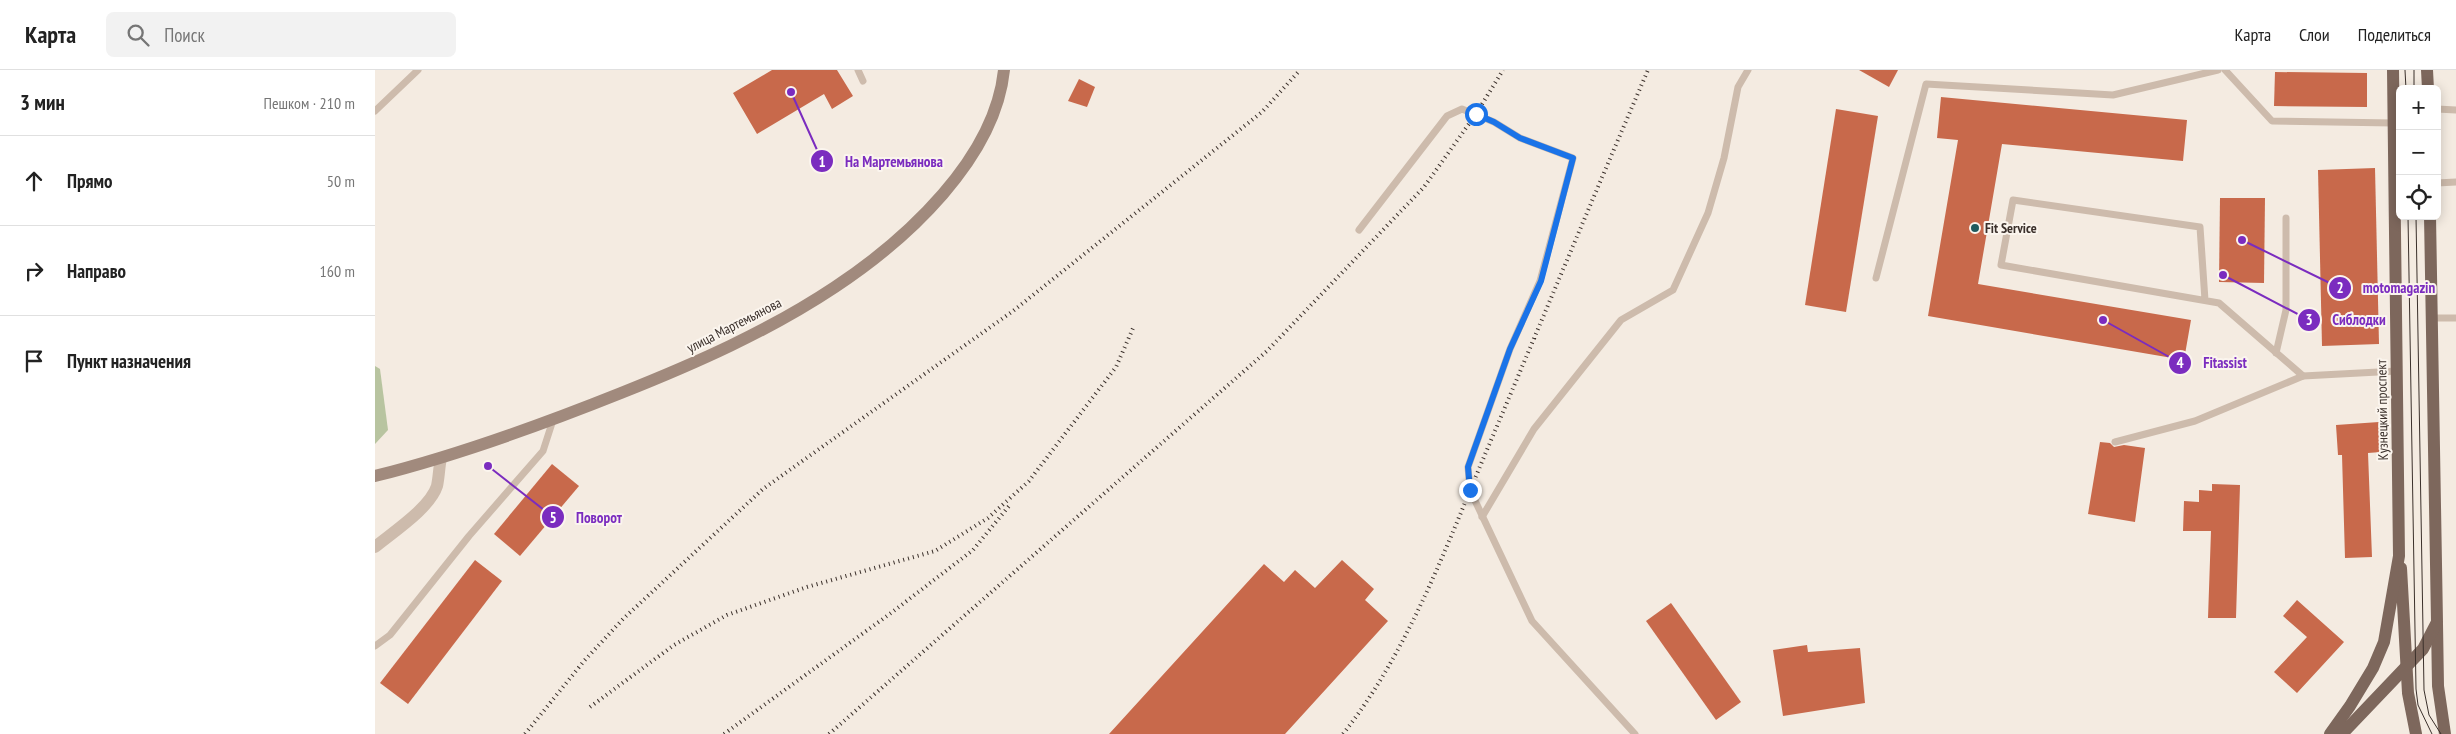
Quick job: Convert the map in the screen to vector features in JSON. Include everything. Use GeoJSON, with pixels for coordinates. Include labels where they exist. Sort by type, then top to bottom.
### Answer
{"type":"FeatureCollection","features":[{"type":"Feature","properties":{"kind":"main road","name":"Кузнецкий проспект"},"geometry":{"type":"LineString","coordinates":[[2330,734],[2351,706],[2377,659],[2390,615],[2399,556],[2393,70]]}},
{"type":"Feature","properties":{"kind":"main road"},"geometry":{"type":"LineString","coordinates":[[2427,70],[2427,85]]}},
{"type":"Feature","properties":{"kind":"main road"},"geometry":{"type":"LineString","coordinates":[[2430,220],[2438,686],[2445,734]]}},
{"type":"Feature","properties":{"kind":"main road"},"geometry":{"type":"LineString","coordinates":[[2399,556],[2404,581],[2406,666],[2412,720],[2416,734]]}},
{"type":"Feature","properties":{"kind":"main road"},"geometry":{"type":"LineString","coordinates":[[2342,734],[2423,649],[2437,622]]}},
{"type":"Feature","properties":{"kind":"street","name":"улица Мартемьянова"},"geometry":{"type":"LineString","coordinates":[[375,476],[441,458],[553,420],[718,352],[790,314],[835,287],[871,261],[918,218],[957,177],[992,118],[999,100],[1004,70]]}},
{"type":"Feature","properties":{"kind":"street"},"geometry":{"type":"LineString","coordinates":[[375,547],[424,505],[437,485],[441,458]]}},
{"type":"Feature","properties":{"kind":"lane"},"geometry":{"type":"LineString","coordinates":[[375,111],[418,70]]}},
{"type":"Feature","properties":{"kind":"lane"},"geometry":{"type":"LineString","coordinates":[[857,70],[863,81]]}},
{"type":"Feature","properties":{"kind":"lane"},"geometry":{"type":"LineString","coordinates":[[1482,517],[1534,429],[1621,320],[1673,290],[1708,213],[1723,158],[1738,87],[1749,70]]}},
{"type":"Feature","properties":{"kind":"lane"},"geometry":{"type":"LineString","coordinates":[[1876,278],[1926,84],[2113,94],[2219,70]]}},
{"type":"Feature","properties":{"kind":"lane"},"geometry":{"type":"LineString","coordinates":[[2225,70],[2272,121],[2393,122]]}},
{"type":"Feature","properties":{"kind":"lane"},"geometry":{"type":"LineString","coordinates":[[1359,230],[1447,116],[1462,109],[1494,122],[1520,138],[1573,158],[1541,281],[1510,349],[1468,467],[1470,490],[1532,621],[1635,734]]}},
{"type":"Feature","properties":{"kind":"lane"},"geometry":{"type":"LineString","coordinates":[[2441,110],[2456,110]]}},
{"type":"Feature","properties":{"kind":"lane"},"geometry":{"type":"LineString","coordinates":[[2441,183],[2456,182]]}},
{"type":"Feature","properties":{"kind":"lane"},"geometry":{"type":"LineString","coordinates":[[2205,300],[2200,227],[2013,200],[2001,265],[2219,303],[2303,376]]}},
{"type":"Feature","properties":{"kind":"lane"},"geometry":{"type":"LineString","coordinates":[[2276,353],[2285,310],[2286,218]]}},
{"type":"Feature","properties":{"kind":"lane"},"geometry":{"type":"LineString","coordinates":[[2432,318],[2456,318]]}},
{"type":"Feature","properties":{"kind":"lane"},"geometry":{"type":"LineString","coordinates":[[2115,442],[2195,421],[2303,376],[2397,371]]}},
{"type":"Feature","properties":{"kind":"lane"},"geometry":{"type":"LineString","coordinates":[[375,646],[390,635],[469,536],[543,451],[553,420]]}},
{"type":"Feature","properties":{"kind":"green space"},"geometry":{"type":"Polygon","coordinates":[[[375,366],[380,369],[388,430],[375,444],[375,366]]]}},
{"type":"Feature","properties":{"kind":"building"},"geometry":{"type":"Polygon","coordinates":[[[772,70],[837,70],[853,96],[832,109],[824,94],[757,134],[733,93],[772,70]]]}},
{"type":"Feature","properties":{"kind":"building"},"geometry":{"type":"Polygon","coordinates":[[[1859,70],[1898,70],[1889,87],[1859,70]]]}},
{"type":"Feature","properties":{"kind":"building"},"geometry":{"type":"Polygon","coordinates":[[[2275,72],[2367,73],[2367,107],[2274,106],[2275,72]]]}},
{"type":"Feature","properties":{"kind":"building"},"geometry":{"type":"Polygon","coordinates":[[[1079,79],[1095,87],[1087,107],[1068,101],[1079,79]]]}},
{"type":"Feature","properties":{"kind":"building"},"geometry":{"type":"Polygon","coordinates":[[[1941,97],[2187,120],[2183,161],[2002,144],[1978,284],[2191,320],[2184,360],[1928,316],[1958,140],[1937,138],[1941,97]]]}},
{"type":"Feature","properties":{"kind":"building"},"geometry":{"type":"Polygon","coordinates":[[[1836,109],[1878,116],[1846,312],[1805,305],[1836,109]]]}},
{"type":"Feature","properties":{"kind":"building"},"geometry":{"type":"Polygon","coordinates":[[[2375,168],[2379,344],[2322,346],[2318,170],[2375,168]]]}},
{"type":"Feature","properties":{"kind":"building"},"geometry":{"type":"Polygon","coordinates":[[[2220,198],[2265,198],[2264,283],[2219,282],[2220,198]]]}},
{"type":"Feature","properties":{"kind":"building"},"geometry":{"type":"Polygon","coordinates":[[[2379,422],[2381,452],[2368,453],[2372,557],[2345,558],[2342,455],[2338,455],[2336,425],[2379,422]]]}},
{"type":"Feature","properties":{"kind":"building"},"geometry":{"type":"Polygon","coordinates":[[[2100,442],[2110,443],[2114,447],[2124,445],[2145,448],[2135,522],[2088,514],[2100,442]]]}},
{"type":"Feature","properties":{"kind":"building"},"geometry":{"type":"Polygon","coordinates":[[[552,464],[579,486],[520,556],[494,534],[552,464]]]}},
{"type":"Feature","properties":{"kind":"building"},"geometry":{"type":"Polygon","coordinates":[[[2212,484],[2240,485],[2236,618],[2208,618],[2211,531],[2183,531],[2184,501],[2199,502],[2199,490],[2212,491],[2212,484]]]}},
{"type":"Feature","properties":{"kind":"building"},"geometry":{"type":"Polygon","coordinates":[[[475,560],[502,581],[408,704],[380,683],[475,560]]]}},
{"type":"Feature","properties":{"kind":"building"},"geometry":{"type":"Polygon","coordinates":[[[1342,560],[1374,589],[1365,600],[1388,621],[1285,734],[1109,734],[1264,564],[1284,582],[1295,570],[1315,588],[1342,560]]]}},
{"type":"Feature","properties":{"kind":"building"},"geometry":{"type":"Polygon","coordinates":[[[2297,600],[2344,642],[2297,693],[2274,672],[2307,637],[2283,616],[2297,600]]]}},
{"type":"Feature","properties":{"kind":"building"},"geometry":{"type":"Polygon","coordinates":[[[1671,603],[1741,702],[1716,720],[1646,621],[1671,603]]]}},
{"type":"Feature","properties":{"kind":"building"},"geometry":{"type":"Polygon","coordinates":[[[1807,645],[1808,652],[1860,648],[1865,703],[1783,716],[1773,650],[1807,645]]]}},
{"type":"Feature","properties":{"kind":"tram line"},"geometry":{"type":"LineString","coordinates":[[2405,70],[2406,85]]}},
{"type":"Feature","properties":{"kind":"tram line"},"geometry":{"type":"LineString","coordinates":[[2414,70],[2414,85]]}},
{"type":"Feature","properties":{"kind":"tram line"},"geometry":{"type":"LineString","coordinates":[[2408,220],[2416,689],[2418,705],[2432,734]]}},
{"type":"Feature","properties":{"kind":"tram line"},"geometry":{"type":"LineString","coordinates":[[2416,220],[2424,690],[2429,715],[2441,734]]}},
{"type":"Feature","properties":{"kind":"railway"},"geometry":{"type":"LineString","coordinates":[[525,734],[584,661],[623,619],[763,489],[1013,311],[1262,112],[1300,70]]}},
{"type":"Feature","properties":{"kind":"railway"},"geometry":{"type":"LineString","coordinates":[[829,734],[1267,351],[1424,187],[1476,114],[1503,70]]}},
{"type":"Feature","properties":{"kind":"railway"},"geometry":{"type":"LineString","coordinates":[[1343,734],[1367,701],[1388,667],[1408,631],[1442,558],[1648,70]]}},
{"type":"Feature","properties":{"kind":"railway"},"geometry":{"type":"LineString","coordinates":[[590,707],[674,645],[727,615],[807,587],[935,551],[988,518],[1029,481],[1116,367],[1134,326]]}},
{"type":"Feature","properties":{"kind":"railway"},"geometry":{"type":"LineString","coordinates":[[724,734],[891,613],[973,550],[1009,506]]}},
{"type":"Feature","properties":{"kind":"place","name":"На Мартемьянова"},"geometry":{"type":"Point","coordinates":[791,92]}},
{"type":"Feature","properties":{"kind":"place","name":"Fit Service"},"geometry":{"type":"Point","coordinates":[1975,228]}},
{"type":"Feature","properties":{"kind":"place","name":"motomagazin"},"geometry":{"type":"Point","coordinates":[2242,240]}},
{"type":"Feature","properties":{"kind":"place","name":"Сиблодки"},"geometry":{"type":"Point","coordinates":[2223,275]}},
{"type":"Feature","properties":{"kind":"place","name":"Fitassist"},"geometry":{"type":"Point","coordinates":[2103,320]}},
{"type":"Feature","properties":{"kind":"place","name":"Поворот"},"geometry":{"type":"Point","coordinates":[488,466]}},
{"type":"Feature","properties":{"kind":"route"},"geometry":{"type":"LineString","coordinates":[[1470,490],[1468,467],[1510,349],[1541,281],[1573,158],[1520,138],[1494,122],[1476,114]]}}]}
